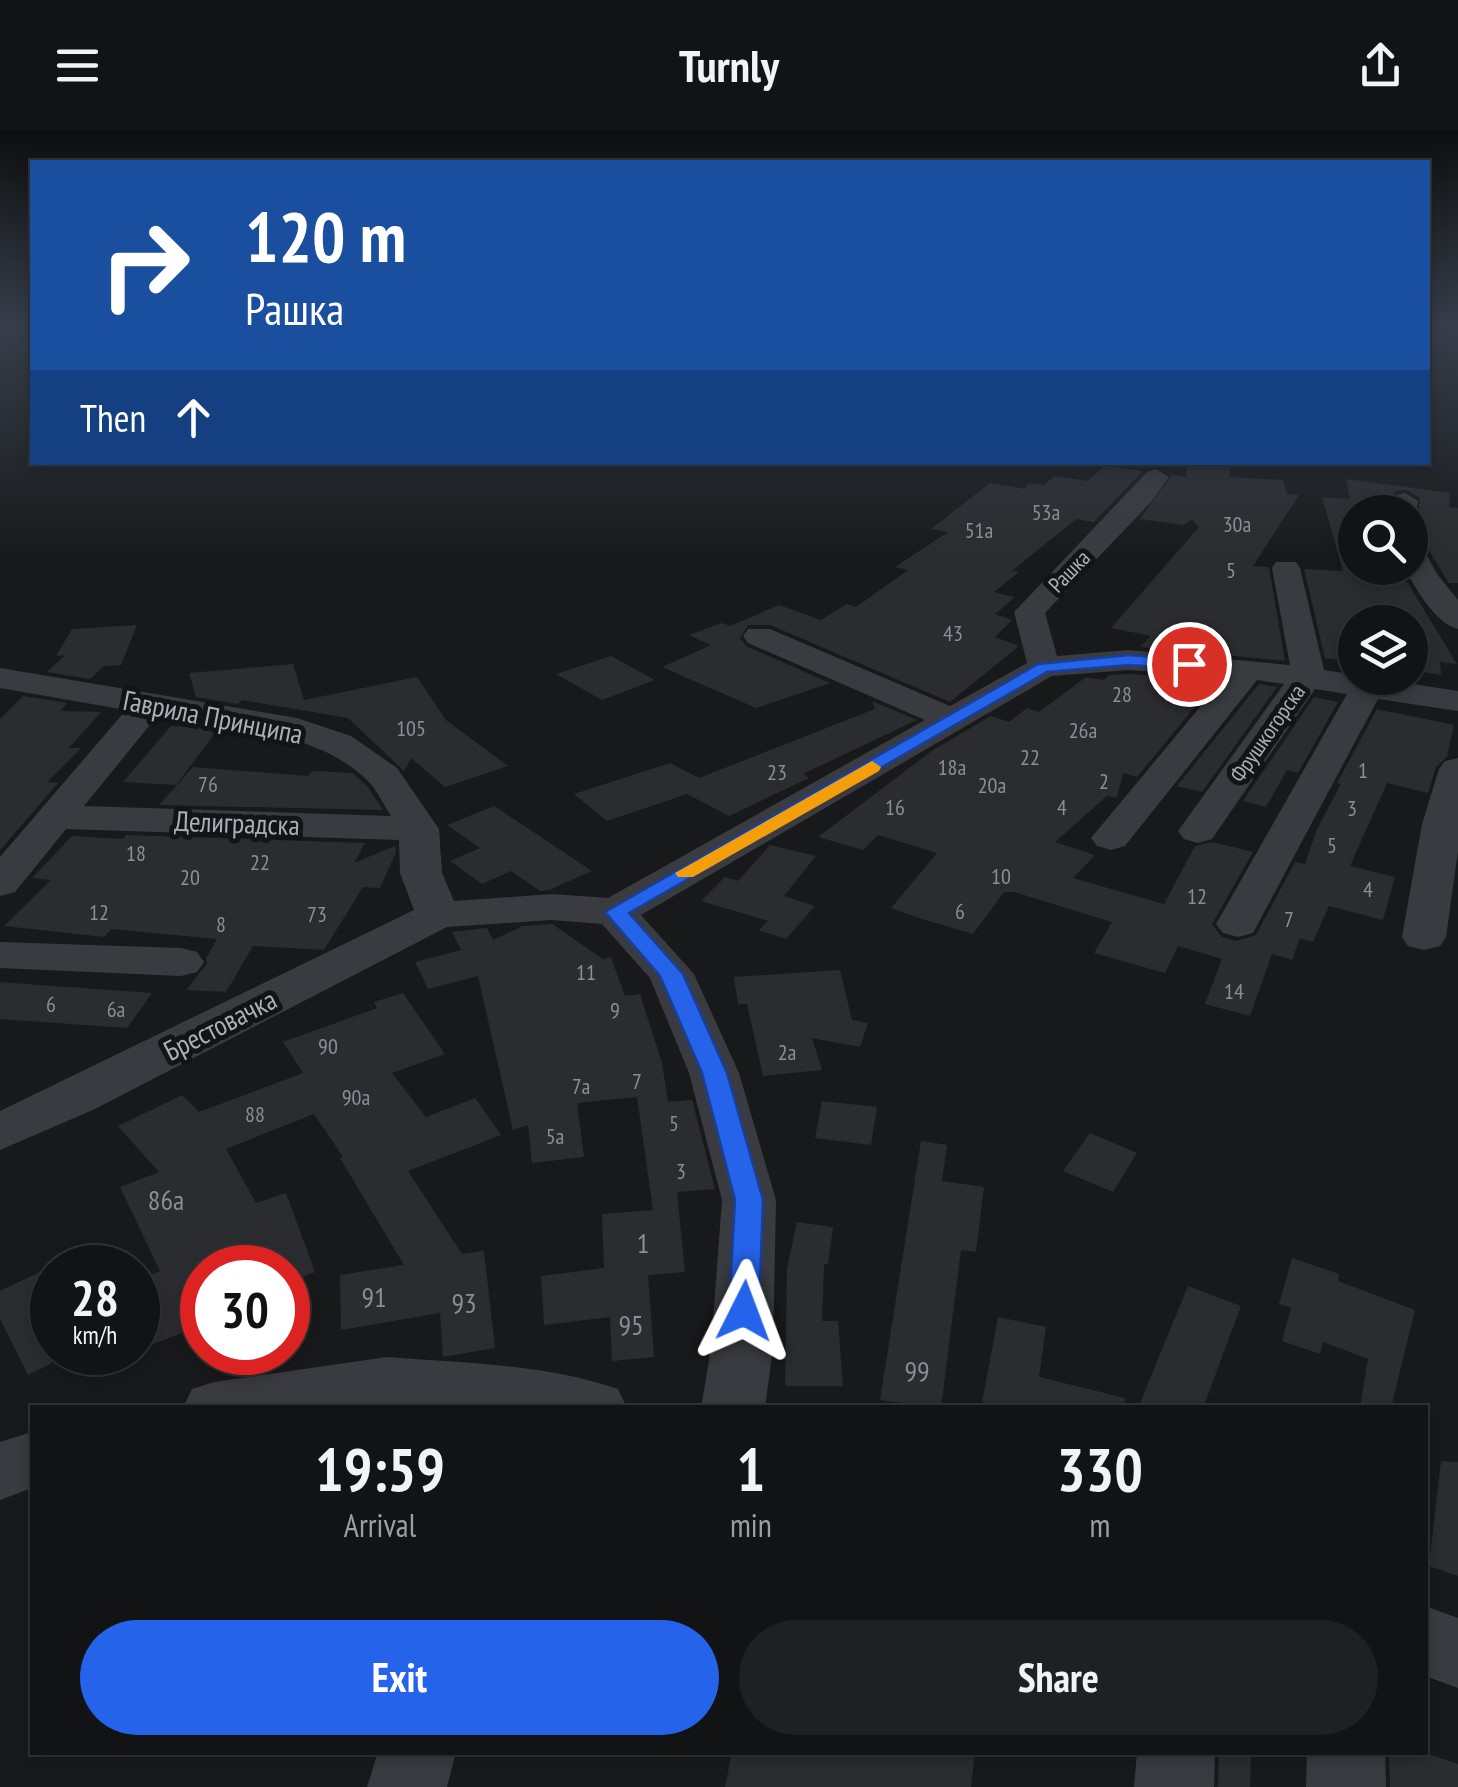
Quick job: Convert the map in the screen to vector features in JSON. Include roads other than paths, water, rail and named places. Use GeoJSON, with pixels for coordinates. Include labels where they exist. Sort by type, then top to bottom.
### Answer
{"type":"FeatureCollection","features":[{"type":"Feature","properties":{"kind":"street","name":"Рашка"},"geometry":{"type":"LineString","coordinates":[[1044,667],[1029,612],[1143,496],[1156,477]]}},
{"type":"Feature","properties":{"kind":"street","name":"Фрушкогорска"},"geometry":{"type":"LineString","coordinates":[[1198,832],[1308,675],[1286,568]]}},
{"type":"Feature","properties":{"kind":"street"},"geometry":{"type":"LineString","coordinates":[[1428,582],[1458,620]]}},
{"type":"Feature","properties":{"kind":"street"},"geometry":{"type":"LineString","coordinates":[[759,636],[954,720]]}},
{"type":"Feature","properties":{"kind":"street"},"geometry":{"type":"LineString","coordinates":[[438,914],[552,907],[616,912],[1044,667],[1129,660],[1338,680]]}},
{"type":"Feature","properties":{"kind":"street"},"geometry":{"type":"LineString","coordinates":[[1111,838],[1249,669]]}},
{"type":"Feature","properties":{"kind":"street","name":"Гаврила Принципа"},"geometry":{"type":"LineString","coordinates":[[4,683],[297,729],[338,744],[384,776],[419,829],[422,874],[438,914]]}},
{"type":"Feature","properties":{"kind":"street"},"geometry":{"type":"LineString","coordinates":[[1238,924],[1364,695]]}},
{"type":"Feature","properties":{"kind":"street"},"geometry":{"type":"LineString","coordinates":[[1421,695],[1458,702]]}},
{"type":"Feature","properties":{"kind":"street"},"geometry":{"type":"LineString","coordinates":[[0,882],[149,704]]}},
{"type":"Feature","properties":{"kind":"street"},"geometry":{"type":"LineString","coordinates":[[1424,936],[1442,824],[1458,769]]}},
{"type":"Feature","properties":{"kind":"street","name":"Делиградска"},"geometry":{"type":"LineString","coordinates":[[54,818],[419,829]]}},
{"type":"Feature","properties":{"kind":"street"},"geometry":{"type":"LineString","coordinates":[[616,912],[671,974],[714,1073],[749,1200],[742,1348],[733,1405]]}},
{"type":"Feature","properties":{"kind":"street","name":"Брестовачка"},"geometry":{"type":"LineString","coordinates":[[0,1132],[76,1098],[438,914]]}},
{"type":"Feature","properties":{"kind":"street"},"geometry":{"type":"LineString","coordinates":[[0,955],[181,962]]}},
{"type":"Feature","properties":{"kind":"street"},"geometry":{"type":"LineString","coordinates":[[234,1405],[387,1382],[568,1405]]}},
{"type":"Feature","properties":{"kind":"street"},"geometry":{"type":"LineString","coordinates":[[0,1472],[30,1461]]}},
{"type":"Feature","properties":{"kind":"street"},"geometry":{"type":"LineString","coordinates":[[1428,1642],[1458,1653]]}},
{"type":"Feature","properties":{"kind":"street"},"geometry":{"type":"LineString","coordinates":[[407,1787],[416,1755]]}},
{"type":"Feature","properties":{"kind":"street"},"geometry":{"type":"LineString","coordinates":[[1174,1787],[1176,1755]]}},
{"type":"Feature","properties":{"kind":"street"},"geometry":{"type":"LineString","coordinates":[[1346,1755],[1346,1787]]}}]}
